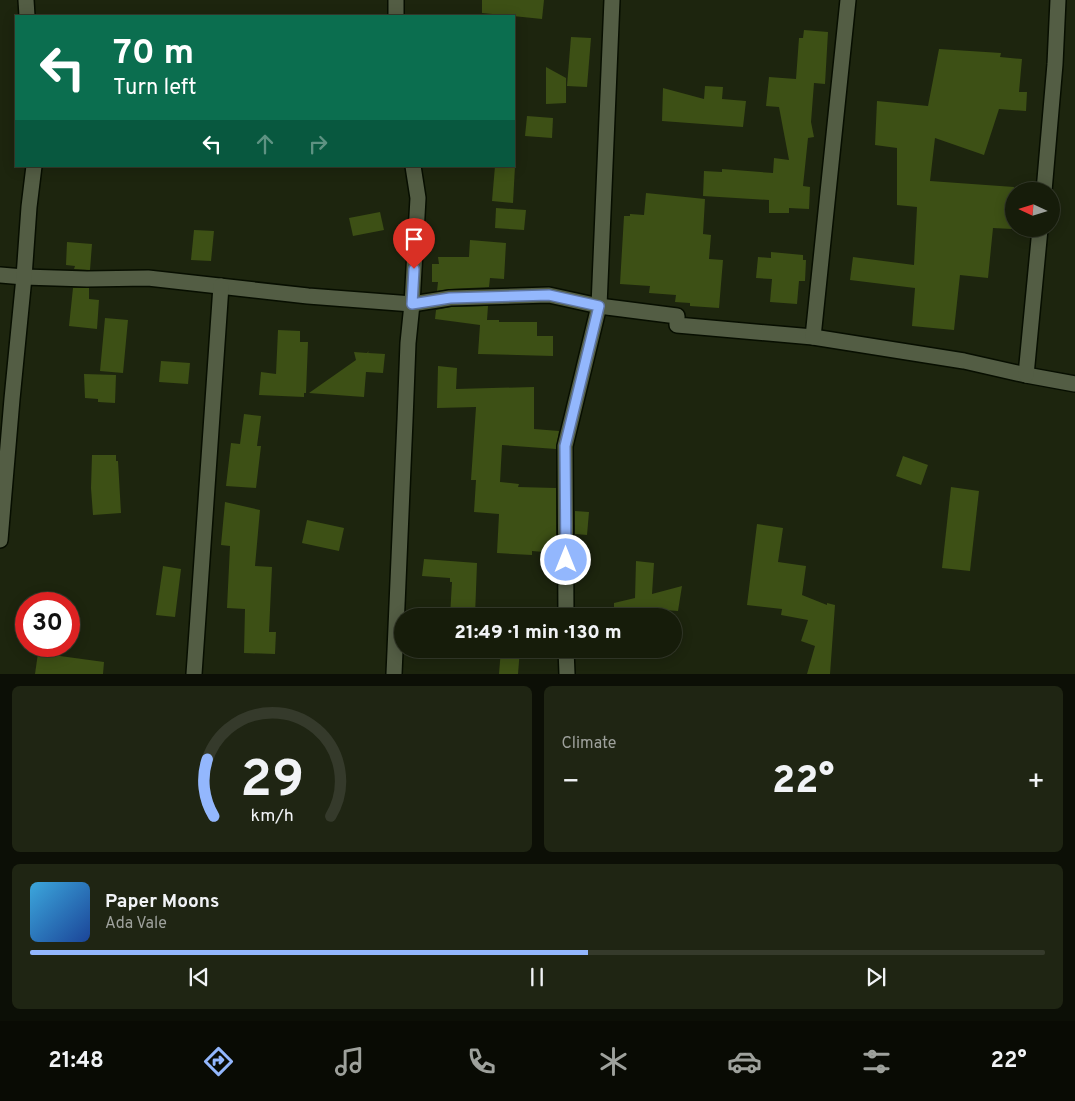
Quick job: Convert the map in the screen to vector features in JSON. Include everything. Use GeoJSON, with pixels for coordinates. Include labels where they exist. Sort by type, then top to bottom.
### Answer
{"type":"FeatureCollection","features":[{"type":"Feature","properties":{"kind":"street"},"geometry":{"type":"LineString","coordinates":[[26,0],[27,15]]}},
{"type":"Feature","properties":{"kind":"street"},"geometry":{"type":"LineString","coordinates":[[396,0],[396,15]]}},
{"type":"Feature","properties":{"kind":"street"},"geometry":{"type":"LineString","coordinates":[[566,608],[565,446],[599,306],[612,0]]}},
{"type":"Feature","properties":{"kind":"street"},"geometry":{"type":"LineString","coordinates":[[813,337],[848,0]]}},
{"type":"Feature","properties":{"kind":"street"},"geometry":{"type":"LineString","coordinates":[[1045,182],[1055,64],[1058,0]]}},
{"type":"Feature","properties":{"kind":"street"},"geometry":{"type":"LineString","coordinates":[[0,540],[24,277],[28,207],[34,167]]}},
{"type":"Feature","properties":{"kind":"street"},"geometry":{"type":"LineString","coordinates":[[394,674],[408,343],[418,198],[413,167]]}},
{"type":"Feature","properties":{"kind":"street"},"geometry":{"type":"LineString","coordinates":[[1026,375],[1039,238]]}},
{"type":"Feature","properties":{"kind":"street"},"geometry":{"type":"LineString","coordinates":[[0,275],[88,279],[148,278],[308,296],[412,304],[450,298],[549,295],[599,306],[677,316],[677,325],[813,337],[964,361],[1075,384]]}},
{"type":"Feature","properties":{"kind":"street"},"geometry":{"type":"LineString","coordinates":[[194,674],[221,286]]}},
{"type":"Feature","properties":{"kind":"street"},"geometry":{"type":"LineString","coordinates":[[566,658],[566,674]]}},
{"type":"Feature","properties":{"kind":"building"},"geometry":{"type":"Polygon","coordinates":[[[482,0],[544,0],[542,19],[482,13],[482,0]]]}},
{"type":"Feature","properties":{"kind":"building"},"geometry":{"type":"Polygon","coordinates":[[[804,30],[828,32],[825,84],[814,83],[811,122],[814,137],[808,138],[803,186],[810,187],[809,209],[789,208],[789,213],[769,213],[769,200],[703,196],[704,171],[722,172],[722,169],[773,173],[774,158],[789,160],[779,107],[766,106],[769,77],[796,79],[799,38],[803,38],[804,30]]]}},
{"type":"Feature","properties":{"kind":"building"},"geometry":{"type":"Polygon","coordinates":[[[571,37],[591,38],[587,87],[567,86],[571,37]]]}},
{"type":"Feature","properties":{"kind":"building"},"geometry":{"type":"Polygon","coordinates":[[[939,49],[1001,53],[1000,57],[1022,59],[1019,92],[1027,92],[1026,111],[999,109],[984,155],[935,138],[930,181],[1005,186],[1005,229],[993,228],[988,278],[960,275],[954,330],[912,326],[915,288],[850,280],[853,257],[914,265],[917,207],[897,205],[897,148],[875,145],[877,101],[928,106],[939,49]]]}},
{"type":"Feature","properties":{"kind":"building"},"geometry":{"type":"Polygon","coordinates":[[[546,67],[566,78],[566,103],[546,104],[546,67]]]}},
{"type":"Feature","properties":{"kind":"building"},"geometry":{"type":"Polygon","coordinates":[[[705,86],[723,87],[722,99],[746,101],[743,127],[662,121],[663,88],[704,99],[705,86]]]}},
{"type":"Feature","properties":{"kind":"building"},"geometry":{"type":"Polygon","coordinates":[[[527,116],[553,118],[552,138],[525,136],[527,116]]]}},
{"type":"Feature","properties":{"kind":"building"},"geometry":{"type":"Polygon","coordinates":[[[495,167],[515,167],[513,203],[492,201],[495,167]]]}},
{"type":"Feature","properties":{"kind":"building"},"geometry":{"type":"Polygon","coordinates":[[[646,193],[705,199],[703,234],[711,235],[709,259],[723,260],[719,308],[690,306],[690,303],[675,302],[676,295],[649,293],[650,286],[620,284],[624,216],[630,216],[630,214],[644,215],[646,193]]]}},
{"type":"Feature","properties":{"kind":"building"},"geometry":{"type":"Polygon","coordinates":[[[496,208],[526,210],[524,230],[495,228],[496,208]]]}},
{"type":"Feature","properties":{"kind":"building"},"geometry":{"type":"Polygon","coordinates":[[[380,212],[384,230],[353,236],[349,218],[380,212]]]}},
{"type":"Feature","properties":{"kind":"building"},"geometry":{"type":"Polygon","coordinates":[[[194,230],[214,231],[211,261],[191,260],[194,230]]]}},
{"type":"Feature","properties":{"kind":"building"},"geometry":{"type":"Polygon","coordinates":[[[470,240],[506,243],[504,279],[490,278],[489,287],[437,291],[438,282],[432,282],[432,264],[439,264],[438,257],[469,257],[470,240]]]}},
{"type":"Feature","properties":{"kind":"building"},"geometry":{"type":"Polygon","coordinates":[[[67,242],[92,244],[90,270],[74,269],[75,266],[66,265],[67,242]]]}},
{"type":"Feature","properties":{"kind":"building"},"geometry":{"type":"Polygon","coordinates":[[[771,252],[803,255],[803,260],[806,260],[805,281],[799,281],[797,304],[770,302],[772,279],[756,278],[758,257],[771,258],[771,252]]]}},
{"type":"Feature","properties":{"kind":"building"},"geometry":{"type":"Polygon","coordinates":[[[73,288],[89,288],[89,299],[99,300],[97,329],[69,326],[73,288]]]}},
{"type":"Feature","properties":{"kind":"building"},"geometry":{"type":"Polygon","coordinates":[[[488,306],[487,320],[499,320],[499,322],[537,322],[537,336],[553,336],[553,356],[478,354],[480,325],[435,319],[436,310],[451,307],[488,306]]]}},
{"type":"Feature","properties":{"kind":"building"},"geometry":{"type":"Polygon","coordinates":[[[105,318],[128,320],[123,373],[100,371],[105,318]]]}},
{"type":"Feature","properties":{"kind":"building"},"geometry":{"type":"Polygon","coordinates":[[[278,330],[300,331],[300,342],[308,342],[306,393],[304,393],[304,397],[259,395],[261,372],[276,374],[278,330]]]}},
{"type":"Feature","properties":{"kind":"building"},"geometry":{"type":"Polygon","coordinates":[[[369,351],[368,353],[385,354],[383,373],[366,372],[364,397],[309,393],[356,360],[354,352],[367,353],[369,351]]]}},
{"type":"Feature","properties":{"kind":"building"},"geometry":{"type":"Polygon","coordinates":[[[161,361],[190,363],[188,384],[159,382],[161,361]]]}},
{"type":"Feature","properties":{"kind":"building"},"geometry":{"type":"Polygon","coordinates":[[[438,366],[457,368],[456,389],[534,387],[534,429],[559,431],[556,449],[502,445],[500,482],[519,484],[518,487],[556,488],[556,553],[532,551],[532,555],[497,553],[499,514],[474,512],[476,480],[471,480],[476,407],[437,408],[438,366]]]}},
{"type":"Feature","properties":{"kind":"building"},"geometry":{"type":"Polygon","coordinates":[[[84,374],[116,375],[115,403],[98,402],[98,399],[85,398],[84,374]]]}},
{"type":"Feature","properties":{"kind":"building"},"geometry":{"type":"Polygon","coordinates":[[[244,414],[261,416],[257,446],[261,446],[256,488],[226,486],[231,443],[240,444],[244,414]]]}},
{"type":"Feature","properties":{"kind":"building"},"geometry":{"type":"Polygon","coordinates":[[[92,455],[116,455],[121,513],[93,515],[91,488],[92,455]]]}},
{"type":"Feature","properties":{"kind":"building"},"geometry":{"type":"Polygon","coordinates":[[[903,456],[928,465],[921,485],[896,476],[903,456]]]}},
{"type":"Feature","properties":{"kind":"building"},"geometry":{"type":"Polygon","coordinates":[[[951,487],[979,491],[970,571],[942,568],[951,487]]]}},
{"type":"Feature","properties":{"kind":"building"},"geometry":{"type":"Polygon","coordinates":[[[225,502],[260,510],[255,566],[272,567],[269,632],[276,632],[275,654],[244,653],[245,609],[227,608],[230,546],[221,545],[225,502]]]}},
{"type":"Feature","properties":{"kind":"building"},"geometry":{"type":"Polygon","coordinates":[[[575,511],[589,512],[587,535],[575,534],[575,511]]]}},
{"type":"Feature","properties":{"kind":"building"},"geometry":{"type":"Polygon","coordinates":[[[307,520],[344,528],[339,551],[302,543],[307,520]]]}},
{"type":"Feature","properties":{"kind":"building"},"geometry":{"type":"Polygon","coordinates":[[[757,524],[783,528],[778,562],[806,566],[802,595],[827,605],[827,603],[835,605],[830,674],[807,674],[815,646],[801,641],[808,620],[781,615],[782,609],[747,605],[757,524]]]}},
{"type":"Feature","properties":{"kind":"building"},"geometry":{"type":"Polygon","coordinates":[[[424,559],[477,563],[475,608],[450,608],[452,582],[450,582],[450,578],[422,576],[424,559]]]}},
{"type":"Feature","properties":{"kind":"building"},"geometry":{"type":"Polygon","coordinates":[[[636,561],[654,563],[652,594],[682,586],[678,608],[614,607],[614,603],[635,598],[636,561]]]}},
{"type":"Feature","properties":{"kind":"building"},"geometry":{"type":"Polygon","coordinates":[[[163,566],[181,569],[175,617],[156,615],[163,566]]]}},
{"type":"Feature","properties":{"kind":"building"},"geometry":{"type":"Polygon","coordinates":[[[37,657],[67,657],[104,662],[103,674],[35,674],[37,657]]]}},
{"type":"Feature","properties":{"kind":"building"},"geometry":{"type":"Polygon","coordinates":[[[500,658],[519,658],[518,674],[499,674],[500,658]]]}},
{"type":"Feature","properties":{"kind":"route"},"geometry":{"type":"LineString","coordinates":[[414,269],[412,304],[450,298],[549,295],[599,306],[565,446],[566,560]]}}]}
